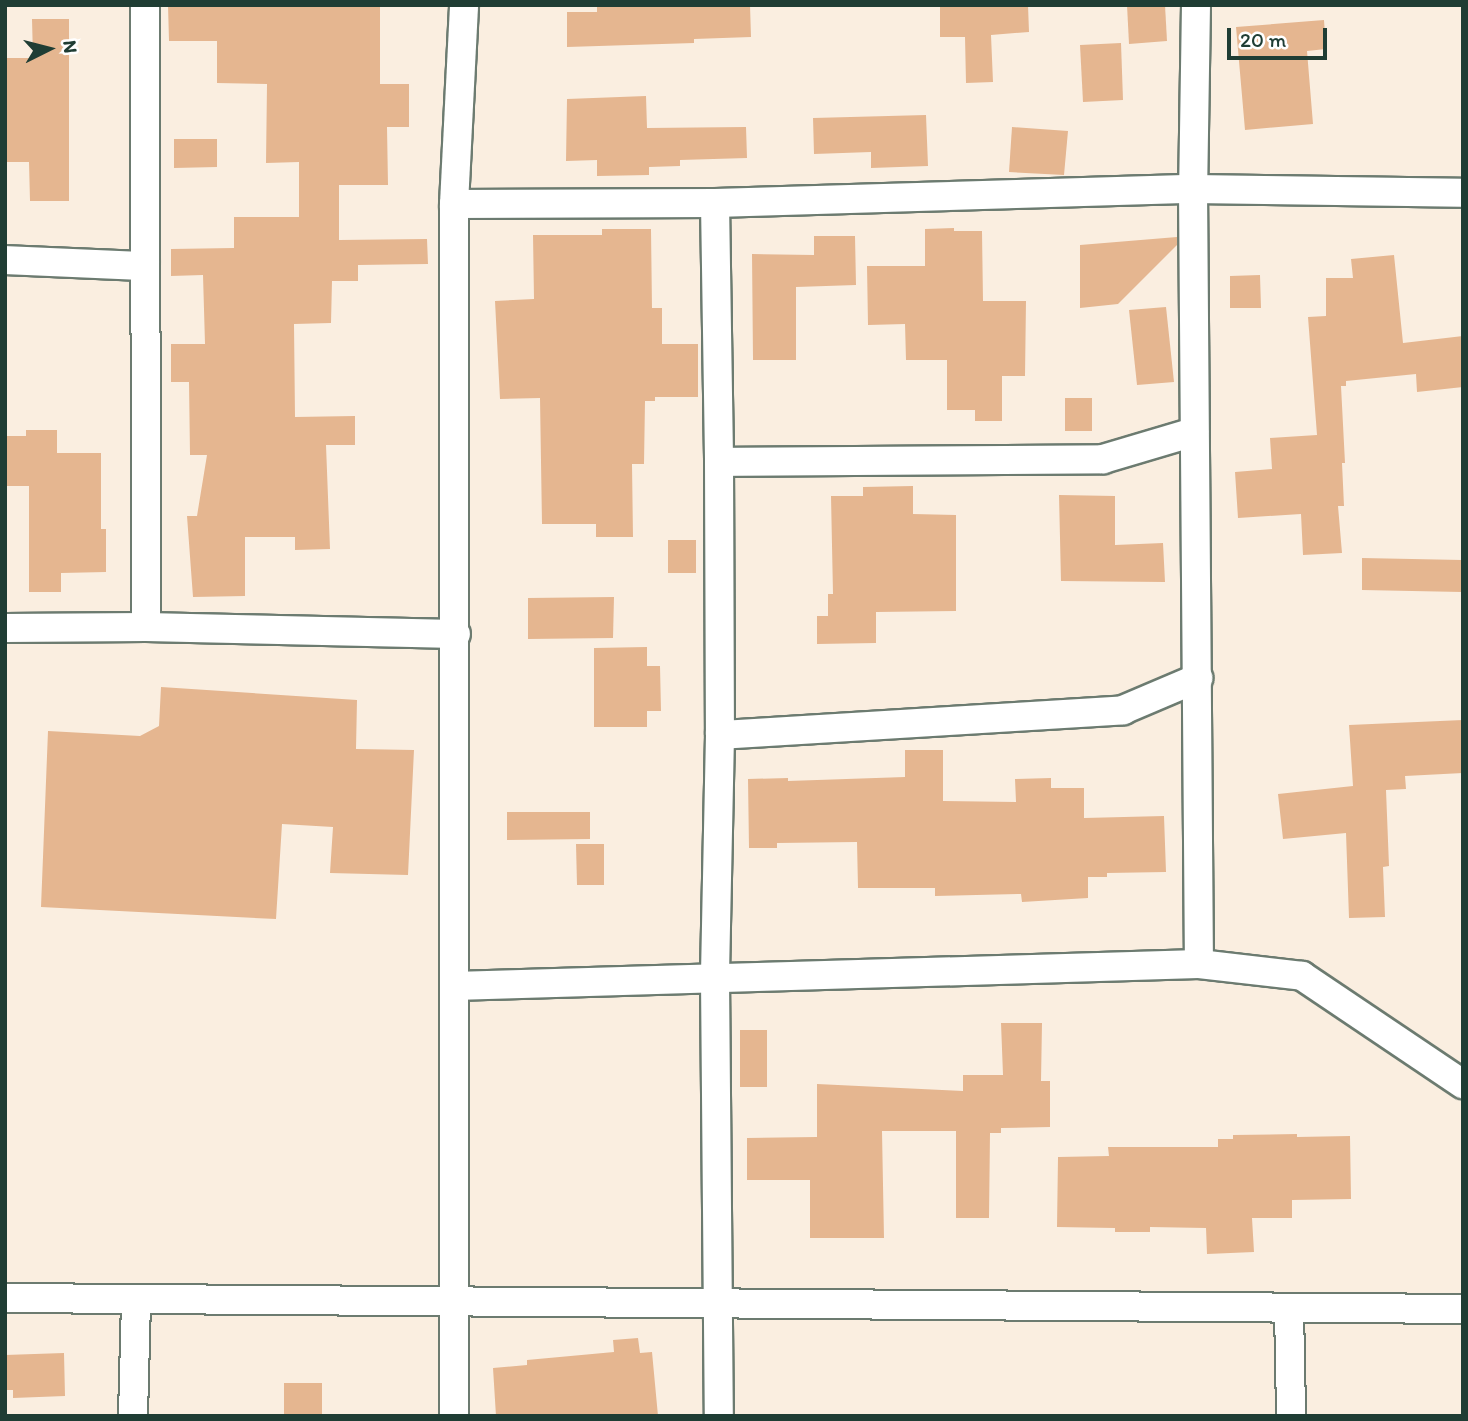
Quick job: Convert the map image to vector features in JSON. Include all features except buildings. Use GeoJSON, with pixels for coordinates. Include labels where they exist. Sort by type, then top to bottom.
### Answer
{"type":"FeatureCollection","features":[{"type":"Feature","properties":{"kind":"street"},"geometry":{"type":"LineString","coordinates":[[145,5],[146,627]]}},
{"type":"Feature","properties":{"kind":"street"},"geometry":{"type":"LineString","coordinates":[[454,1416],[454,204],[464,5]]}},
{"type":"Feature","properties":{"kind":"street"},"geometry":{"type":"LineString","coordinates":[[1196,5],[1193,189],[1199,964]]}},
{"type":"Feature","properties":{"kind":"street"},"geometry":{"type":"LineString","coordinates":[[454,204],[715,203],[1193,189],[1463,193]]}},
{"type":"Feature","properties":{"kind":"street"},"geometry":{"type":"LineString","coordinates":[[715,203],[720,735],[715,979],[719,1416]]}},
{"type":"Feature","properties":{"kind":"street"},"geometry":{"type":"LineString","coordinates":[[5,260],[145,266]]}},
{"type":"Feature","properties":{"kind":"street"},"geometry":{"type":"LineString","coordinates":[[719,462],[1102,459],[1194,432]]}},
{"type":"Feature","properties":{"kind":"street"},"geometry":{"type":"LineString","coordinates":[[5,628],[146,627],[456,634]]}},
{"type":"Feature","properties":{"kind":"street"},"geometry":{"type":"LineString","coordinates":[[720,735],[1123,710],[1198,678]]}},
{"type":"Feature","properties":{"kind":"street"},"geometry":{"type":"LineString","coordinates":[[454,986],[1199,964],[1302,976],[1463,1084]]}},
{"type":"Feature","properties":{"kind":"street"},"geometry":{"type":"LineString","coordinates":[[5,1298],[1463,1309]]}},
{"type":"Feature","properties":{"kind":"street"},"geometry":{"type":"LineString","coordinates":[[133,1416],[136,1299]]}},
{"type":"Feature","properties":{"kind":"street"},"geometry":{"type":"LineString","coordinates":[[1289,1308],[1291,1416]]}}]}
